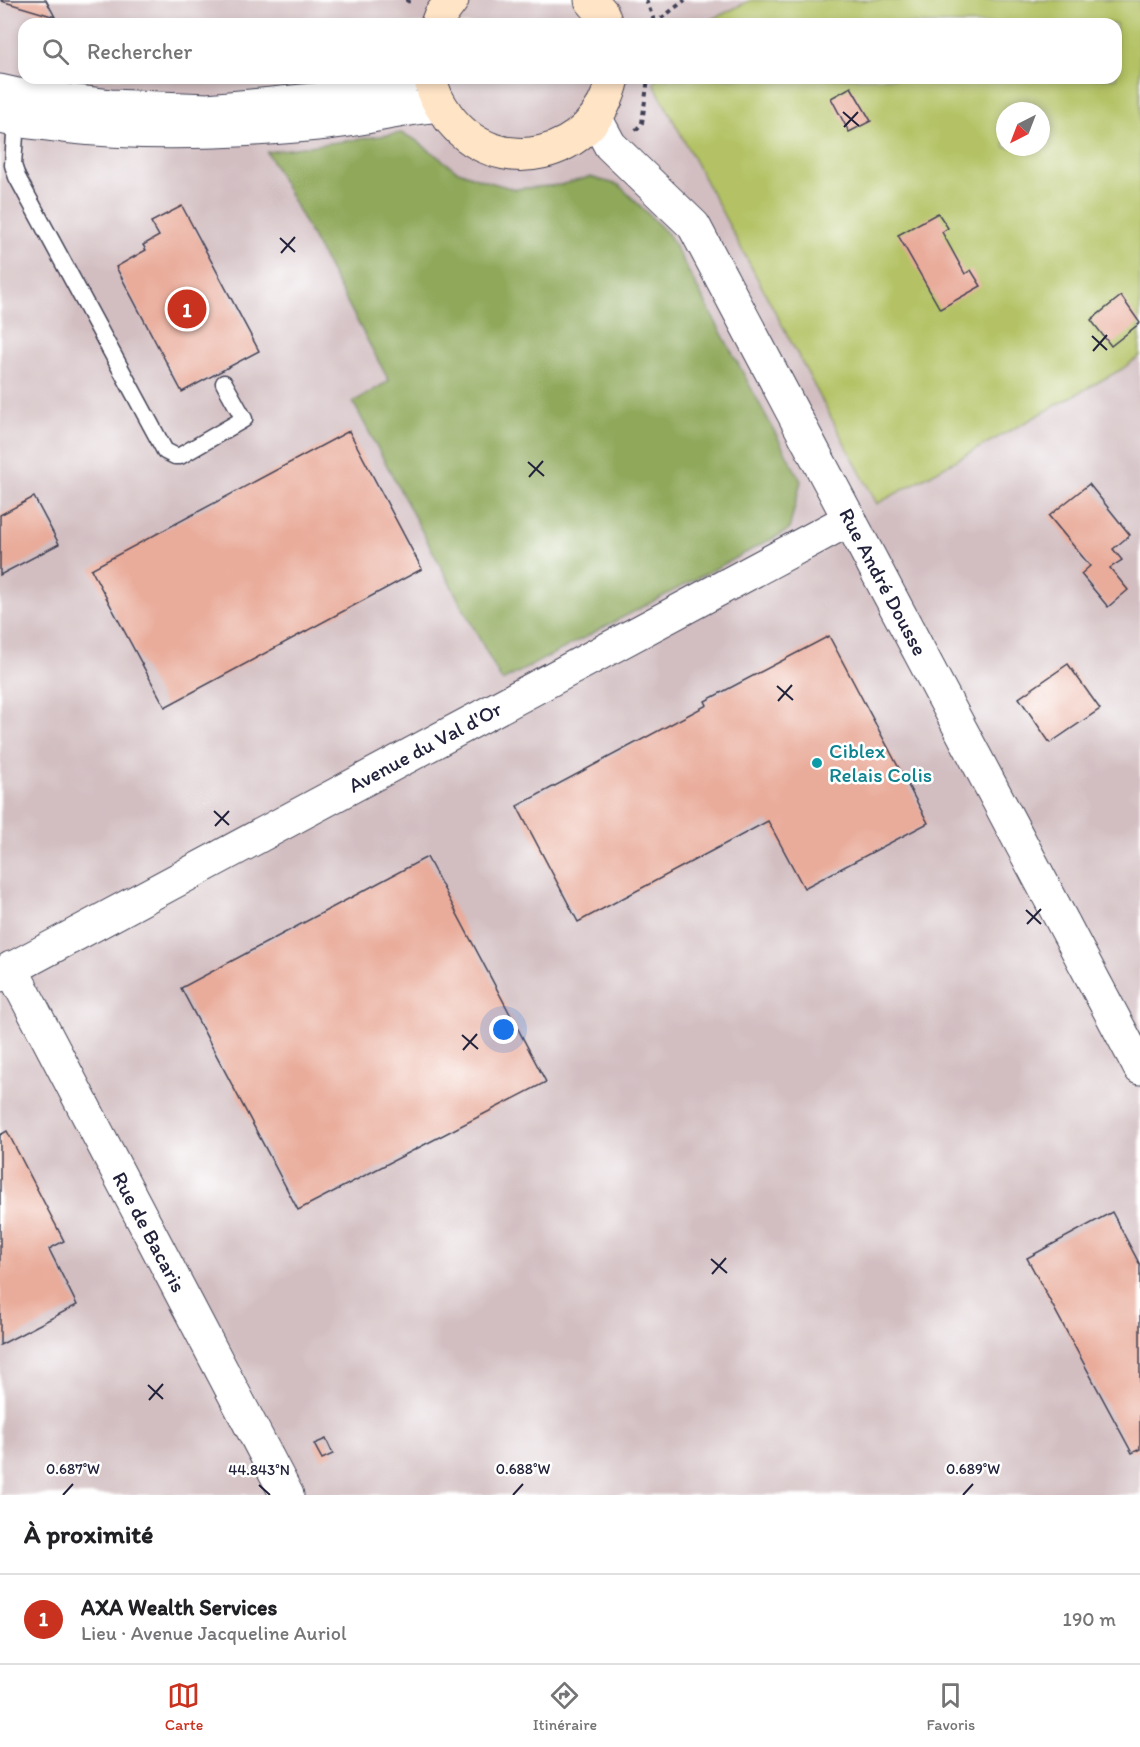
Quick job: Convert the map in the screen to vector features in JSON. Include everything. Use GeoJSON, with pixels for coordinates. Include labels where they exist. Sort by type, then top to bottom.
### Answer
{"type":"FeatureCollection","features":[{"type":"Feature","properties":{"kind":"street"},"geometry":{"type":"LineString","coordinates":[[439,18],[452,0]]}},
{"type":"Feature","properties":{"kind":"street"},"geometry":{"type":"LineString","coordinates":[[0,91],[110,106],[208,110],[324,99],[394,84]]}},
{"type":"Feature","properties":{"kind":"street"},"geometry":{"type":"LineString","coordinates":[[8,119],[111,131],[210,132],[330,123],[414,107],[435,91],[455,126],[476,143],[501,152],[527,154],[553,149],[577,137],[596,119],[612,84]]}},
{"type":"Feature","properties":{"kind":"street","name":"Rue André Dousse"},"geometry":{"type":"LineString","coordinates":[[596,119],[610,145],[694,226],[1140,1068]]}},
{"type":"Feature","properties":{"kind":"street","name":"Avenue du Val d'Or"},"geometry":{"type":"LineString","coordinates":[[6,971],[850,519]]}},
{"type":"Feature","properties":{"kind":"street","name":"Rue de Bacaris"},"geometry":{"type":"LineString","coordinates":[[6,971],[287,1495]]}},
{"type":"Feature","properties":{"kind":"lane"},"geometry":{"type":"LineString","coordinates":[[8,119],[13,165],[17,177],[165,451],[180,456],[244,419],[224,383]]}},
{"type":"Feature","properties":{"kind":"path"},"geometry":{"type":"LineString","coordinates":[[646,0],[653,18]]}},
{"type":"Feature","properties":{"kind":"path"},"geometry":{"type":"LineString","coordinates":[[662,18],[685,0]]}},
{"type":"Feature","properties":{"kind":"path"},"geometry":{"type":"LineString","coordinates":[[625,160],[641,145],[634,132],[642,123],[647,84]]}},
{"type":"Feature","properties":{"kind":"shaded area"},"geometry":{"type":"Polygon","coordinates":[[[0,0],[1140,0],[1140,1495],[0,1495],[0,0]]]}},
{"type":"Feature","properties":{"kind":"green space"},"geometry":{"type":"Polygon","coordinates":[[[751,0],[1140,0],[1140,356],[1122,369],[877,504],[654,84],[1122,84],[1122,18],[715,18],[751,0]]]}},
{"type":"Feature","properties":{"kind":"green space"},"geometry":{"type":"Polygon","coordinates":[[[401,133],[414,139],[456,170],[514,189],[560,185],[590,177],[619,185],[669,235],[801,481],[789,530],[502,681],[353,402],[389,381],[267,152],[401,133]]]}},
{"type":"Feature","properties":{"kind":"building"},"geometry":{"type":"Polygon","coordinates":[[[1,0],[46,0],[55,17],[1,1],[1,0]]]}},
{"type":"Feature","properties":{"kind":"building"},"geometry":{"type":"Polygon","coordinates":[[[851,87],[871,121],[849,132],[831,98],[851,87]]]}},
{"type":"Feature","properties":{"kind":"building"},"geometry":{"type":"Polygon","coordinates":[[[182,206],[259,351],[182,392],[116,267],[146,250],[143,245],[159,236],[151,222],[182,206]]]}},
{"type":"Feature","properties":{"kind":"building"},"geometry":{"type":"Polygon","coordinates":[[[938,213],[948,228],[942,232],[965,274],[971,270],[981,286],[940,309],[898,235],[938,213]]]}},
{"type":"Feature","properties":{"kind":"building"},"geometry":{"type":"Polygon","coordinates":[[[1121,296],[1140,323],[1111,346],[1091,320],[1121,296]]]}},
{"type":"Feature","properties":{"kind":"building"},"geometry":{"type":"Polygon","coordinates":[[[349,431],[422,569],[165,707],[91,569],[349,431]]]}},
{"type":"Feature","properties":{"kind":"building"},"geometry":{"type":"Polygon","coordinates":[[[1089,484],[1130,535],[1113,549],[1122,560],[1110,568],[1128,590],[1108,607],[1081,574],[1090,566],[1049,516],[1089,484]]]}},
{"type":"Feature","properties":{"kind":"building"},"geometry":{"type":"Polygon","coordinates":[[[34,497],[59,544],[0,575],[0,515],[34,497]]]}},
{"type":"Feature","properties":{"kind":"building"},"geometry":{"type":"Polygon","coordinates":[[[829,636],[928,823],[804,888],[768,821],[578,922],[517,806],[707,705],[705,701],[829,636]]]}},
{"type":"Feature","properties":{"kind":"building"},"geometry":{"type":"Polygon","coordinates":[[[1068,664],[1100,709],[1050,743],[1019,698],[1068,664]]]}},
{"type":"Feature","properties":{"kind":"building"},"geometry":{"type":"Polygon","coordinates":[[[427,857],[546,1082],[298,1210],[181,988],[427,857]]]}},
{"type":"Feature","properties":{"kind":"building"},"geometry":{"type":"Polygon","coordinates":[[[7,1131],[64,1241],[49,1249],[77,1305],[0,1345],[0,1135],[7,1131]]]}},
{"type":"Feature","properties":{"kind":"building"},"geometry":{"type":"Polygon","coordinates":[[[1112,1212],[1140,1265],[1140,1449],[1132,1453],[1027,1258],[1112,1212]]]}},
{"type":"Feature","properties":{"kind":"building"},"geometry":{"type":"Polygon","coordinates":[[[326,1439],[333,1454],[322,1459],[314,1444],[326,1439]]]}},
{"type":"Feature","properties":{"kind":"place","name":"AXA Wealth Services"},"geometry":{"type":"Point","coordinates":[187,309]}},
{"type":"Feature","properties":{"kind":"place","name":"Ciblex Relais Colis"},"geometry":{"type":"Point","coordinates":[817,763]}}]}
